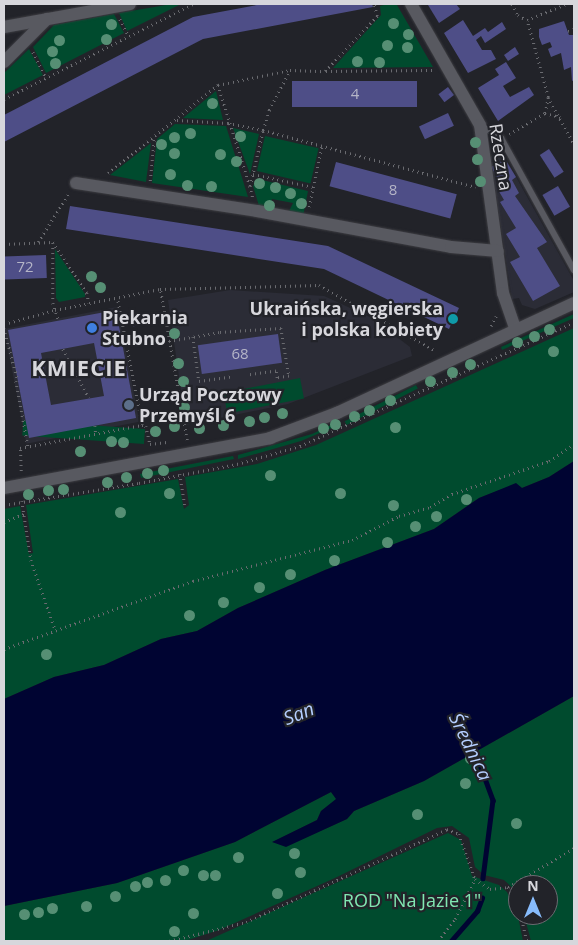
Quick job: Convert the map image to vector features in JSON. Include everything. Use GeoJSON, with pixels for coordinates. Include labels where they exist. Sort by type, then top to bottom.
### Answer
{"type":"FeatureCollection","features":[{"type":"Feature","properties":{"kind":"street"},"geometry":{"type":"LineString","coordinates":[[4,27],[130,4]]}},
{"type":"Feature","properties":{"kind":"street","name":"Rzeczna"},"geometry":{"type":"LineString","coordinates":[[411,4],[480,125],[498,251],[509,310],[516,330]]}},
{"type":"Feature","properties":{"kind":"street"},"geometry":{"type":"LineString","coordinates":[[4,62],[27,42],[47,19]]}},
{"type":"Feature","properties":{"kind":"street"},"geometry":{"type":"LineString","coordinates":[[78,189],[99,187],[451,247],[498,251]]}},
{"type":"Feature","properties":{"kind":"street"},"geometry":{"type":"LineString","coordinates":[[4,488],[270,438],[337,413],[574,303]]}},
{"type":"Feature","properties":{"kind":"lane"},"geometry":{"type":"LineString","coordinates":[[480,125],[501,138],[574,270]]}},
{"type":"Feature","properties":{"kind":"path"},"geometry":{"type":"LineString","coordinates":[[4,99],[194,4]]}},
{"type":"Feature","properties":{"kind":"path"},"geometry":{"type":"LineString","coordinates":[[325,71],[377,16],[374,4]]}},
{"type":"Feature","properties":{"kind":"path"},"geometry":{"type":"LineString","coordinates":[[512,4],[518,15],[528,20],[568,4]]}},
{"type":"Feature","properties":{"kind":"path"},"geometry":{"type":"LineString","coordinates":[[528,20],[548,97],[574,144]]}},
{"type":"Feature","properties":{"kind":"path"},"geometry":{"type":"LineString","coordinates":[[568,31],[574,29]]}},
{"type":"Feature","properties":{"kind":"path"},"geometry":{"type":"LineString","coordinates":[[27,42],[46,77]]}},
{"type":"Feature","properties":{"kind":"path"},"geometry":{"type":"LineString","coordinates":[[99,187],[109,172],[218,85],[290,70],[440,70],[448,66]]}},
{"type":"Feature","properties":{"kind":"path"},"geometry":{"type":"LineString","coordinates":[[218,85],[228,123],[250,186],[269,110],[290,70]]}},
{"type":"Feature","properties":{"kind":"path"},"geometry":{"type":"LineString","coordinates":[[545,113],[548,97]]}},
{"type":"Feature","properties":{"kind":"path"},"geometry":{"type":"LineString","coordinates":[[501,138],[545,113],[560,117]]}},
{"type":"Feature","properties":{"kind":"path"},"geometry":{"type":"LineString","coordinates":[[176,120],[228,123],[263,130],[477,188],[475,179]]}},
{"type":"Feature","properties":{"kind":"path"},"geometry":{"type":"LineString","coordinates":[[148,195],[154,138]]}},
{"type":"Feature","properties":{"kind":"path"},"geometry":{"type":"LineString","coordinates":[[306,221],[322,145]]}},
{"type":"Feature","properties":{"kind":"path"},"geometry":{"type":"LineString","coordinates":[[253,174],[313,188]]}},
{"type":"Feature","properties":{"kind":"path"},"geometry":{"type":"LineString","coordinates":[[38,242],[70,192],[78,189]]}},
{"type":"Feature","properties":{"kind":"path"},"geometry":{"type":"LineString","coordinates":[[4,244],[53,242]]}},
{"type":"Feature","properties":{"kind":"path"},"geometry":{"type":"LineString","coordinates":[[53,242],[87,293],[89,303]]}},
{"type":"Feature","properties":{"kind":"path"},"geometry":{"type":"LineString","coordinates":[[53,242],[55,310],[59,320]]}},
{"type":"Feature","properties":{"kind":"path"},"geometry":{"type":"LineString","coordinates":[[172,441],[150,444],[146,426],[142,425],[26,447],[17,381],[4,326],[55,310],[160,289],[319,285],[437,352]]}},
{"type":"Feature","properties":{"kind":"path"},"geometry":{"type":"LineString","coordinates":[[160,289],[186,440]]}},
{"type":"Feature","properties":{"kind":"path"},"geometry":{"type":"LineString","coordinates":[[117,298],[142,425]]}},
{"type":"Feature","properties":{"kind":"path"},"geometry":{"type":"LineString","coordinates":[[490,327],[496,316],[495,308]]}},
{"type":"Feature","properties":{"kind":"path"},"geometry":{"type":"LineString","coordinates":[[496,316],[509,310]]}},
{"type":"Feature","properties":{"kind":"path"},"geometry":{"type":"LineString","coordinates":[[169,341],[281,328],[289,376],[277,378],[276,371],[246,375]]}},
{"type":"Feature","properties":{"kind":"path"},"geometry":{"type":"LineString","coordinates":[[193,337],[199,381],[233,376]]}},
{"type":"Feature","properties":{"kind":"path"},"geometry":{"type":"LineString","coordinates":[[428,356],[446,348]]}},
{"type":"Feature","properties":{"kind":"path"},"geometry":{"type":"LineString","coordinates":[[63,349],[89,398]]}},
{"type":"Feature","properties":{"kind":"path"},"geometry":{"type":"LineString","coordinates":[[45,376],[74,370]]}},
{"type":"Feature","properties":{"kind":"path"},"geometry":{"type":"LineString","coordinates":[[95,426],[96,434]]}},
{"type":"Feature","properties":{"kind":"path"},"geometry":{"type":"LineString","coordinates":[[179,440],[195,439]]}},
{"type":"Feature","properties":{"kind":"path"},"geometry":{"type":"LineString","coordinates":[[4,649],[55,629],[193,581],[352,540],[399,516],[430,507],[452,494],[549,461],[574,444]]}},
{"type":"Feature","properties":{"kind":"path"},"geometry":{"type":"LineString","coordinates":[[180,474],[185,505]]}},
{"type":"Feature","properties":{"kind":"path"},"geometry":{"type":"LineString","coordinates":[[22,502],[31,560],[55,629]]}},
{"type":"Feature","properties":{"kind":"path"},"geometry":{"type":"LineString","coordinates":[[4,522],[24,514]]}},
{"type":"Feature","properties":{"kind":"path"},"geometry":{"type":"LineString","coordinates":[[168,941],[246,922],[447,829],[456,831],[462,840],[475,879],[490,889],[508,887]]}},
{"type":"Feature","properties":{"kind":"path"},"geometry":{"type":"LineString","coordinates":[[528,875],[574,848]]}},
{"type":"Feature","properties":{"kind":"path"},"geometry":{"type":"LineString","coordinates":[[438,941],[455,919],[475,879]]}},
{"type":"Feature","properties":{"kind":"path"},"geometry":{"type":"LineString","coordinates":[[523,925],[527,941]]}},
{"type":"Feature","properties":{"kind":"shaded area"},"geometry":{"type":"Polygon","coordinates":[[[501,150],[574,281],[574,292],[535,309],[522,305],[519,298],[512,299],[490,157],[501,150]]]}},
{"type":"Feature","properties":{"kind":"shaded area"},"geometry":{"type":"Polygon","coordinates":[[[230,290],[324,296],[372,318],[410,347],[412,356],[288,404],[186,425],[168,300],[230,290]]]}},
{"type":"Feature","properties":{"kind":"shaded area"},"geometry":{"type":"Polygon","coordinates":[[[117,307],[139,422],[26,444],[4,329],[117,307]]]}},
{"type":"Feature","properties":{"kind":"green space"},"geometry":{"type":"Polygon","coordinates":[[[181,4],[127,31],[119,13],[181,4]]]}},
{"type":"Feature","properties":{"kind":"green space"},"geometry":{"type":"Polygon","coordinates":[[[388,4],[397,5],[433,67],[333,68],[381,15],[380,6],[388,4]]]}},
{"type":"Feature","properties":{"kind":"green space"},"geometry":{"type":"Polygon","coordinates":[[[114,14],[124,33],[46,73],[33,47],[54,25],[114,14]]]}},
{"type":"Feature","properties":{"kind":"green space"},"geometry":{"type":"Polygon","coordinates":[[[29,49],[43,75],[4,95],[4,73],[29,49]]]}},
{"type":"Feature","properties":{"kind":"green space"},"geometry":{"type":"Polygon","coordinates":[[[216,91],[223,120],[183,118],[216,91]]]}},
{"type":"Feature","properties":{"kind":"green space"},"geometry":{"type":"Polygon","coordinates":[[[175,124],[226,126],[248,197],[152,183],[157,139],[175,124]]]}},
{"type":"Feature","properties":{"kind":"green space"},"geometry":{"type":"Polygon","coordinates":[[[233,128],[259,134],[250,174],[233,128]]]}},
{"type":"Feature","properties":{"kind":"green space"},"geometry":{"type":"Polygon","coordinates":[[[265,136],[319,148],[310,183],[257,171],[265,136]]]}},
{"type":"Feature","properties":{"kind":"green space"},"geometry":{"type":"Polygon","coordinates":[[[151,143],[146,182],[110,175],[151,143]]]}},
{"type":"Feature","properties":{"kind":"green space"},"geometry":{"type":"Polygon","coordinates":[[[258,179],[308,191],[303,217],[287,215],[293,203],[272,199],[269,207],[259,206],[253,186],[258,179]]]}},
{"type":"Feature","properties":{"kind":"green space"},"geometry":{"type":"Polygon","coordinates":[[[55,249],[85,294],[85,297],[59,302],[56,298],[55,249]]]}},
{"type":"Feature","properties":{"kind":"green space"},"geometry":{"type":"Polygon","coordinates":[[[574,314],[574,318],[502,350],[501,347],[574,314]]]}},
{"type":"Feature","properties":{"kind":"green space"},"geometry":{"type":"Polygon","coordinates":[[[574,328],[574,461],[549,477],[522,488],[516,484],[479,498],[434,529],[325,570],[238,608],[197,631],[161,639],[104,665],[54,677],[4,699],[4,509],[20,506],[29,554],[33,553],[26,505],[178,479],[184,509],[189,505],[185,477],[257,464],[316,445],[574,328]]]}},
{"type":"Feature","properties":{"kind":"green space"},"geometry":{"type":"Polygon","coordinates":[[[300,378],[304,399],[227,413],[223,393],[300,378]]]}},
{"type":"Feature","properties":{"kind":"green space"},"geometry":{"type":"Polygon","coordinates":[[[416,385],[418,389],[347,425],[345,421],[416,385]]]}},
{"type":"Feature","properties":{"kind":"green space"},"geometry":{"type":"Polygon","coordinates":[[[23,420],[145,429],[144,444],[22,435],[23,420]]]}},
{"type":"Feature","properties":{"kind":"green space"},"geometry":{"type":"Polygon","coordinates":[[[337,422],[339,425],[301,441],[238,459],[238,455],[312,434],[337,422]]]}},
{"type":"Feature","properties":{"kind":"green space"},"geometry":{"type":"Polygon","coordinates":[[[233,456],[234,459],[141,478],[140,474],[233,456]]]}},
{"type":"Feature","properties":{"kind":"green space"},"geometry":{"type":"Polygon","coordinates":[[[574,696],[574,941],[531,941],[527,925],[558,925],[558,875],[508,875],[508,884],[504,880],[484,875],[475,867],[469,838],[452,826],[437,828],[335,878],[219,930],[185,941],[4,941],[4,906],[117,883],[235,842],[331,792],[337,799],[321,811],[317,820],[273,842],[286,846],[347,819],[354,811],[424,781],[574,696]]]}},
{"type":"Feature","properties":{"kind":"green space","name":"ROD \"Na Jazie 1\""},"geometry":{"type":"Polygon","coordinates":[[[448,833],[461,840],[472,876],[499,885],[507,892],[508,925],[520,925],[523,941],[206,941],[448,833]]]}},
{"type":"Feature","properties":{"kind":"water","name":"San"},"geometry":{"type":"Polygon","coordinates":[[[574,461],[574,696],[424,781],[354,811],[347,819],[286,847],[272,842],[317,820],[321,811],[336,799],[331,792],[235,842],[117,883],[4,906],[4,699],[54,677],[104,665],[161,639],[197,631],[238,608],[325,570],[434,529],[479,498],[516,483],[522,488],[549,477],[574,461]]]}},
{"type":"Feature","properties":{"kind":"building"},"geometry":{"type":"Polygon","coordinates":[[[262,4],[372,4],[373,7],[203,39],[4,142],[4,115],[193,17],[262,4]]]}},
{"type":"Feature","properties":{"kind":"building"},"geometry":{"type":"Polygon","coordinates":[[[456,4],[460,9],[439,23],[428,5],[456,4]]]}},
{"type":"Feature","properties":{"kind":"building"},"geometry":{"type":"Polygon","coordinates":[[[463,20],[473,36],[485,28],[488,32],[502,22],[506,29],[485,43],[481,36],[476,40],[482,50],[491,50],[496,59],[468,73],[444,33],[463,20]]]}},
{"type":"Feature","properties":{"kind":"building"},"geometry":{"type":"Polygon","coordinates":[[[564,21],[569,35],[573,35],[574,40],[574,80],[572,81],[571,67],[564,70],[561,53],[551,57],[548,49],[552,47],[550,42],[542,45],[539,37],[539,29],[564,21]]]}},
{"type":"Feature","properties":{"kind":"building"},"geometry":{"type":"Polygon","coordinates":[[[515,47],[519,54],[508,61],[504,55],[515,47]]]}},
{"type":"Feature","properties":{"kind":"building"},"geometry":{"type":"Polygon","coordinates":[[[506,62],[516,78],[503,86],[510,97],[529,87],[534,95],[498,121],[478,88],[499,75],[495,69],[506,62]]]}},
{"type":"Feature","properties":{"kind":"building"},"geometry":{"type":"Polygon","coordinates":[[[292,81],[417,81],[417,107],[292,107],[292,81]]]}},
{"type":"Feature","properties":{"kind":"building"},"geometry":{"type":"Polygon","coordinates":[[[448,87],[454,95],[444,102],[438,94],[448,87]]]}},
{"type":"Feature","properties":{"kind":"building"},"geometry":{"type":"Polygon","coordinates":[[[448,113],[454,126],[425,139],[419,127],[448,113]]]}},
{"type":"Feature","properties":{"kind":"building"},"geometry":{"type":"Polygon","coordinates":[[[549,149],[564,172],[554,178],[540,155],[549,149]]]}},
{"type":"Feature","properties":{"kind":"building"},"geometry":{"type":"Polygon","coordinates":[[[505,159],[516,177],[512,180],[519,193],[515,196],[547,242],[537,248],[560,286],[533,301],[510,262],[520,257],[506,234],[516,228],[500,202],[504,200],[497,188],[502,185],[491,167],[505,159]]]}},
{"type":"Feature","properties":{"kind":"building"},"geometry":{"type":"Polygon","coordinates":[[[336,162],[457,194],[450,219],[330,186],[336,162]]]}},
{"type":"Feature","properties":{"kind":"building"},"geometry":{"type":"Polygon","coordinates":[[[558,186],[570,207],[554,216],[542,195],[558,186]]]}},
{"type":"Feature","properties":{"kind":"building"},"geometry":{"type":"Polygon","coordinates":[[[70,206],[328,246],[459,308],[449,329],[324,269],[66,229],[70,206]]]}},
{"type":"Feature","properties":{"kind":"building"},"geometry":{"type":"Polygon","coordinates":[[[46,255],[47,278],[5,279],[4,256],[46,255]]]}},
{"type":"Feature","properties":{"kind":"building"},"geometry":{"type":"Polygon","coordinates":[[[116,310],[136,418],[29,438],[8,330],[116,310]],[[94,343],[41,353],[51,405],[104,396],[94,343]]]}},
{"type":"Feature","properties":{"kind":"building"},"geometry":{"type":"Polygon","coordinates":[[[143,317],[145,323],[133,326],[132,321],[143,317]]]}},
{"type":"Feature","properties":{"kind":"building"},"geometry":{"type":"Polygon","coordinates":[[[278,334],[282,363],[202,374],[198,345],[278,334]]]}},
{"type":"Feature","properties":{"kind":"waterway","name":"Średnica"},"geometry":{"type":"LineString","coordinates":[[473,746],[493,800],[483,878]]}},
{"type":"Feature","properties":{"kind":"waterway","name":"Średnica"},"geometry":{"type":"LineString","coordinates":[[451,941],[477,911],[482,898]]}},
{"type":"Feature","properties":{"kind":"place","name":"Ukraińska, węgierska i polska kobiety"},"geometry":{"type":"Point","coordinates":[453,319]}},
{"type":"Feature","properties":{"kind":"place","name":"Piekarnia Stubno"},"geometry":{"type":"Point","coordinates":[92,328]}},
{"type":"Feature","properties":{"kind":"place","name":"Urząd Pocztowy Przemyśl 6"},"geometry":{"type":"Point","coordinates":[129,405]}},
{"type":"Feature","properties":{"kind":"district","name":"KMIECIE"},"geometry":{"type":"Point","coordinates":[79,368]}}]}
